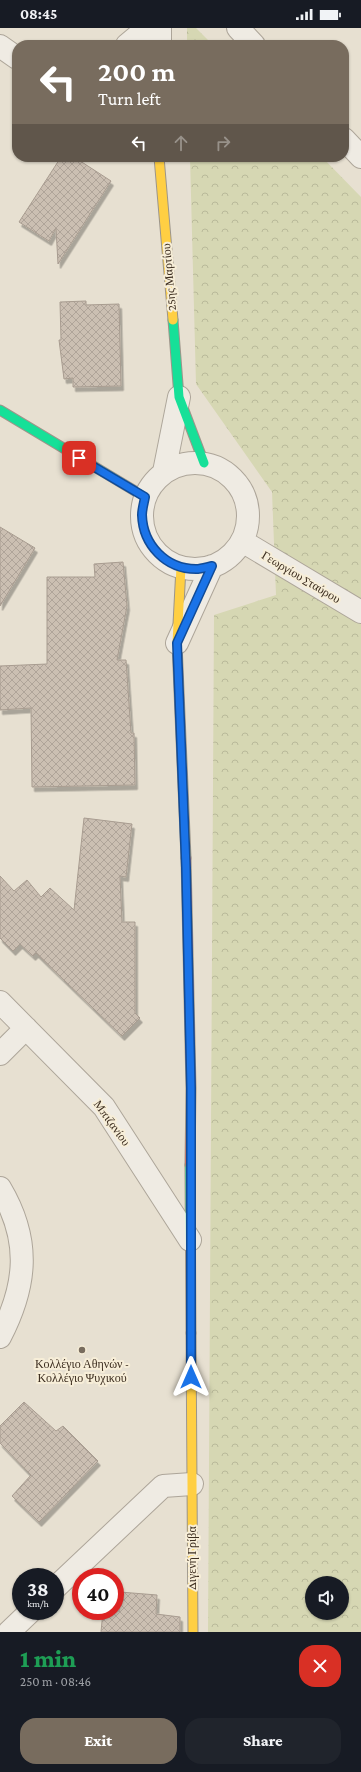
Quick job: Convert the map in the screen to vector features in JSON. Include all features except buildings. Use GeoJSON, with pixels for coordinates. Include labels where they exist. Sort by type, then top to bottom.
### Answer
{"type":"FeatureCollection","features":[{"type":"Feature","properties":{"kind":"street"},"geometry":{"type":"LineString","coordinates":[[133,40],[147,28]]}},
{"type":"Feature","properties":{"kind":"street"},"geometry":{"type":"LineString","coordinates":[[160,28],[160,40]]}},
{"type":"Feature","properties":{"kind":"street"},"geometry":{"type":"LineString","coordinates":[[238,28],[249,40]]}},
{"type":"Feature","properties":{"kind":"street"},"geometry":{"type":"LineString","coordinates":[[0,46],[12,54]]}},
{"type":"Feature","properties":{"kind":"street"},"geometry":{"type":"LineString","coordinates":[[349,144],[361,157]]}},
{"type":"Feature","properties":{"kind":"street","name":"25ης Μαρτίου"},"geometry":{"type":"LineString","coordinates":[[158,162],[179,397],[204,463]]}},
{"type":"Feature","properties":{"kind":"street","name":"25ης Μαρτίου"},"geometry":{"type":"LineString","coordinates":[[164,472],[179,397]]}},
{"type":"Feature","properties":{"kind":"street"},"geometry":{"type":"LineString","coordinates":[[0,410],[145,497]]}},
{"type":"Feature","properties":{"kind":"street"},"geometry":{"type":"LineString","coordinates":[[204,463],[217,468],[230,476],[239,487],[245,500],[248,513],[247,528],[242,541],[229,557],[212,566],[197,569],[181,567],[165,560],[152,548],[144,532],[142,514],[145,497],[153,483],[164,472],[183,464],[204,463]]}},
{"type":"Feature","properties":{"kind":"street","name":"Γεωργίου Σταύρου"},"geometry":{"type":"LineString","coordinates":[[242,541],[361,612]]}},
{"type":"Feature","properties":{"kind":"street"},"geometry":{"type":"LineString","coordinates":[[177,643],[212,566]]}},
{"type":"Feature","properties":{"kind":"street"},"geometry":{"type":"LineString","coordinates":[[64,1580],[164,1486],[192,1484],[190,1240],[191,1088],[187,876],[177,643],[181,567]]}},
{"type":"Feature","properties":{"kind":"street","name":"Μπιζανίου"},"geometry":{"type":"LineString","coordinates":[[0,1002],[104,1107],[190,1240]]}},
{"type":"Feature","properties":{"kind":"street"},"geometry":{"type":"LineString","coordinates":[[0,1054],[26,1028]]}},
{"type":"Feature","properties":{"kind":"street"},"geometry":{"type":"LineString","coordinates":[[0,1188],[11,1206],[22,1241],[21,1280],[12,1314],[0,1337]]}},
{"type":"Feature","properties":{"kind":"street","name":"Διγενή Γρίβα"},"geometry":{"type":"LineString","coordinates":[[192,1484],[193,1632]]}},
{"type":"Feature","properties":{"kind":"street"},"geometry":{"type":"LineString","coordinates":[[9,1632],[22,1620]]}},
{"type":"Feature","properties":{"kind":"green space"},"geometry":{"type":"Polygon","coordinates":[[[187,28],[196,28],[208,40],[187,40],[187,28]]]}},
{"type":"Feature","properties":{"kind":"green space"},"geometry":{"type":"Polygon","coordinates":[[[190,162],[327,162],[361,197],[361,1632],[208,1632],[214,615],[276,595],[272,492],[196,384],[190,162]]]}},
{"type":"Feature","properties":{"kind":"traffic: fast"},"geometry":{"type":"LineString","coordinates":[[173,320],[179,397],[204,463]]}},
{"type":"Feature","properties":{"kind":"traffic: fast"},"geometry":{"type":"LineString","coordinates":[[0,410],[145,497]]}},
{"type":"Feature","properties":{"kind":"traffic: fast"},"geometry":{"type":"LineString","coordinates":[[190,1165],[191,1333]]}},
{"type":"Feature","properties":{"kind":"traffic: slow"},"geometry":{"type":"LineString","coordinates":[[159,162],[173,320]]}},
{"type":"Feature","properties":{"kind":"traffic: slow"},"geometry":{"type":"LineString","coordinates":[[181,567],[177,643],[186,858]]}},
{"type":"Feature","properties":{"kind":"traffic: slow"},"geometry":{"type":"LineString","coordinates":[[191,1333],[193,1632]]}},
{"type":"Feature","properties":{"kind":"traffic: jam"},"geometry":{"type":"LineString","coordinates":[[186,858],[191,1088],[190,1165]]}},
{"type":"Feature","properties":{"kind":"place","name":"Κολλέγιο Αθηνών - Κολλέγιο Ψυχικού"},"geometry":{"type":"Point","coordinates":[82,1350]}},
{"type":"Feature","properties":{"kind":"route"},"geometry":{"type":"LineString","coordinates":[[79,458],[145,497],[142,514],[144,532],[152,548],[165,560],[181,567],[197,569],[212,566],[177,643],[186,868],[191,1088],[191,1377]]}}]}
